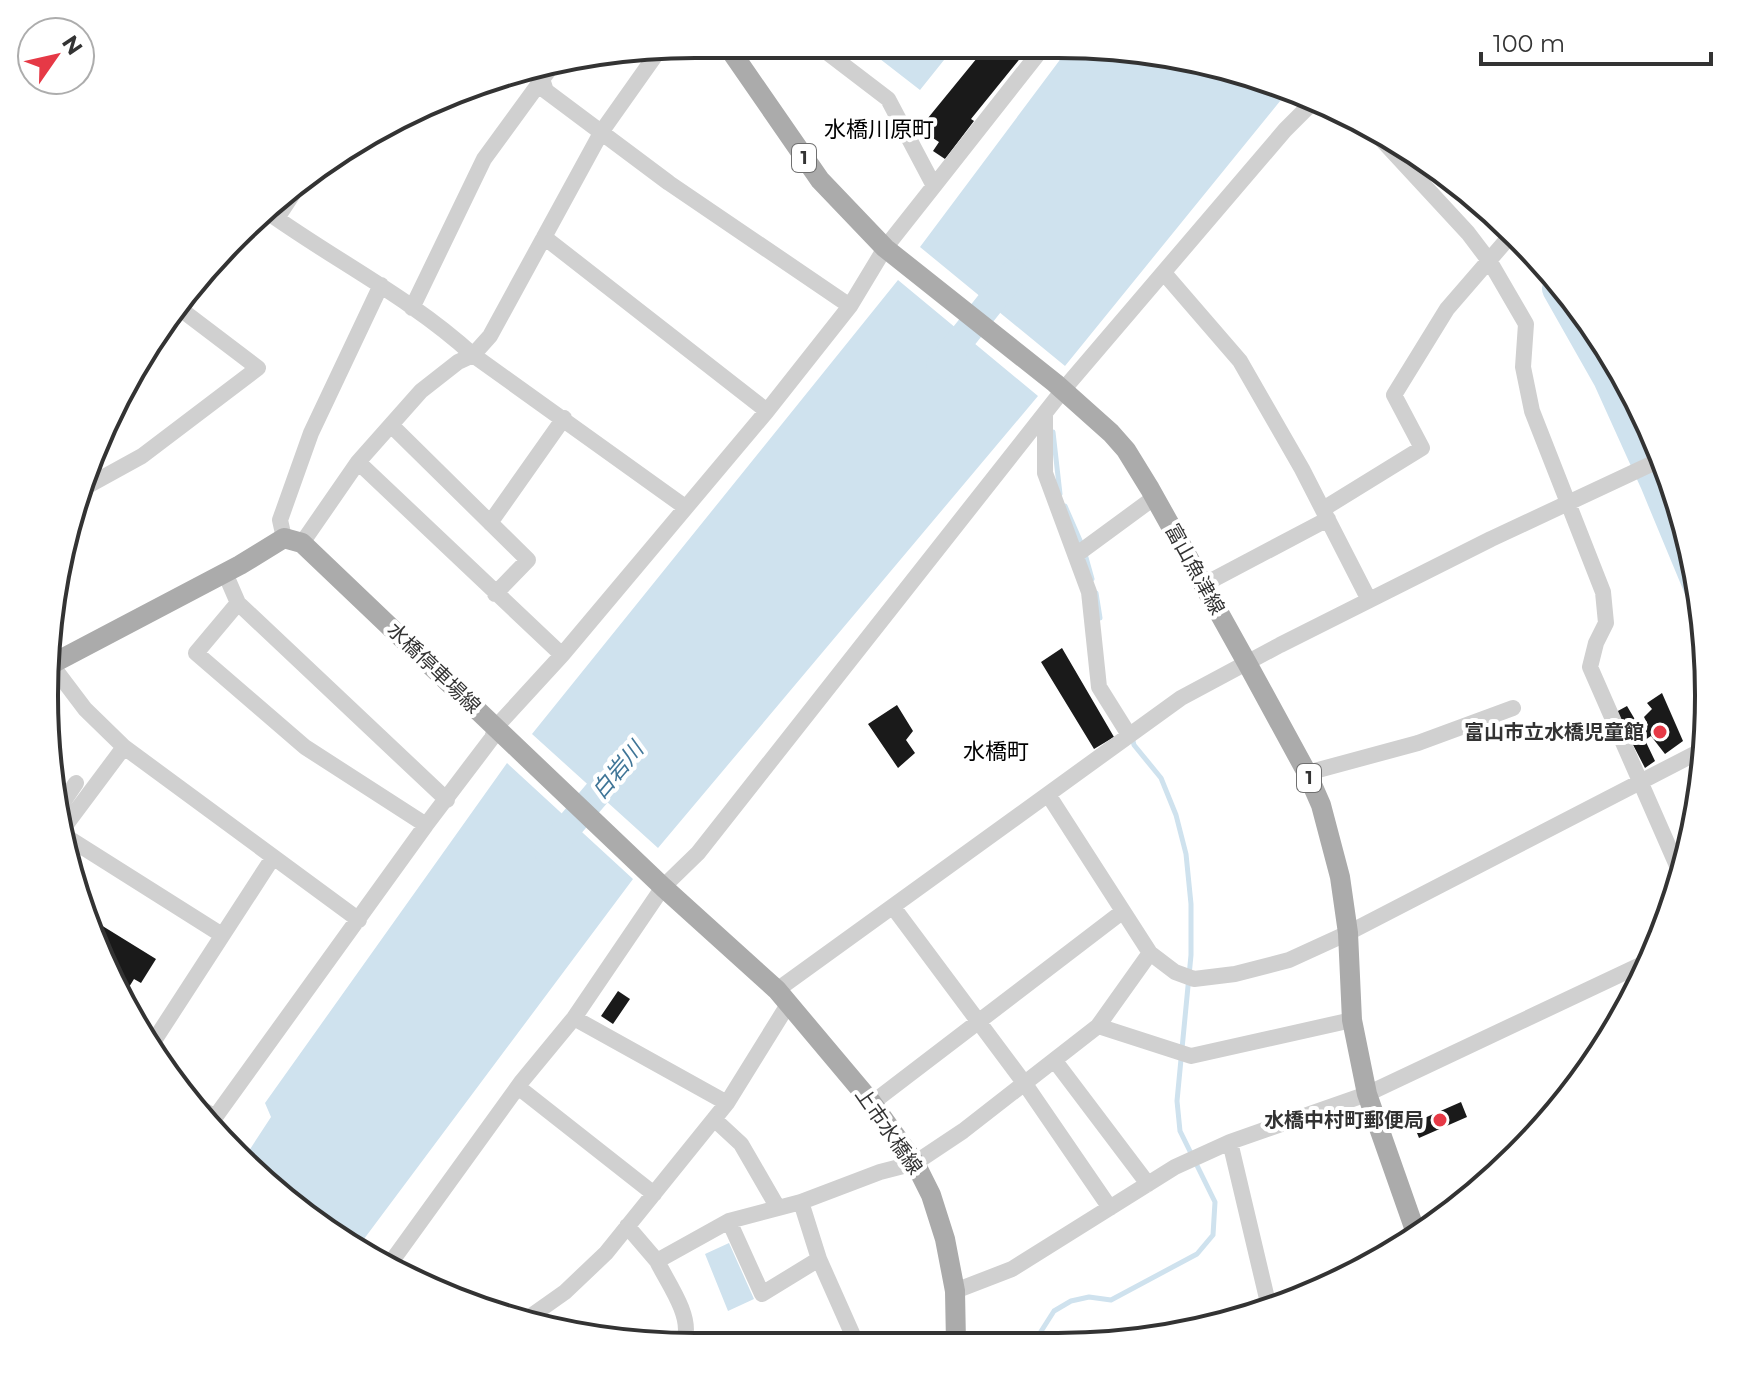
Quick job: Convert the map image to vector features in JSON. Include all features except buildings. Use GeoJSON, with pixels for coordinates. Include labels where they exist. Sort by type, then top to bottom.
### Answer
{"type":"FeatureCollection","features":[{"type":"Feature","properties":{"kind":"main road","name":"富山魚津線"},"geometry":{"type":"LineString","coordinates":[[736,58],[820,180],[892,253],[1059,386],[1119,441],[1155,497],[1307,773],[1334,846],[1348,933],[1352,1020],[1367,1094],[1413,1225]]}},
{"type":"Feature","properties":{"kind":"main road"},"geometry":{"type":"LineString","coordinates":[[59,660],[293,540]]}},
{"type":"Feature","properties":{"kind":"main road","name":"水橋停車場線"},"geometry":{"type":"LineString","coordinates":[[293,540],[783,996]]}},
{"type":"Feature","properties":{"kind":"main road","name":"上市水橋線"},"geometry":{"type":"LineString","coordinates":[[783,996],[872,1103],[915,1163],[931,1195],[945,1239],[955,1291],[956,1333]]}},
{"type":"Feature","properties":{"kind":"street"},"geometry":{"type":"LineString","coordinates":[[834,58],[888,99],[934,186]]}},
{"type":"Feature","properties":{"kind":"street"},"geometry":{"type":"LineString","coordinates":[[216,1116],[492,738],[503,734],[562,655],[767,411],[892,253],[934,186],[1035,58]]}},
{"type":"Feature","properties":{"kind":"street"},"geometry":{"type":"LineString","coordinates":[[381,285],[311,433],[280,520],[293,540],[421,391],[458,362],[473,355],[490,336],[602,131],[653,59]]}},
{"type":"Feature","properties":{"kind":"street"},"geometry":{"type":"LineString","coordinates":[[542,79],[546,91],[669,183],[850,306]]}},
{"type":"Feature","properties":{"kind":"street"},"geometry":{"type":"LineString","coordinates":[[412,308],[484,159],[542,79]]}},
{"type":"Feature","properties":{"kind":"street"},"geometry":{"type":"LineString","coordinates":[[395,1257],[518,1087],[574,1018],[659,882],[698,853],[1045,414],[1059,386],[1164,273],[1306,109]]}},
{"type":"Feature","properties":{"kind":"street"},"geometry":{"type":"LineString","coordinates":[[1396,155],[1468,233],[1495,255],[1526,324],[1523,367],[1532,411],[1603,592],[1606,623],[1596,643],[1590,667],[1674,857]]}},
{"type":"Feature","properties":{"kind":"street"},"geometry":{"type":"LineString","coordinates":[[275,216],[381,285],[685,507]]}},
{"type":"Feature","properties":{"kind":"street"},"geometry":{"type":"LineString","coordinates":[[544,237],[767,411]]}},
{"type":"Feature","properties":{"kind":"street"},"geometry":{"type":"LineString","coordinates":[[1203,585],[1325,514],[1422,448],[1394,395],[1447,309],[1505,242]]}},
{"type":"Feature","properties":{"kind":"street"},"geometry":{"type":"LineString","coordinates":[[1164,273],[1240,361],[1369,600]]}},
{"type":"Feature","properties":{"kind":"street"},"geometry":{"type":"LineString","coordinates":[[96,481],[142,456],[258,368],[186,313]]}},
{"type":"Feature","properties":{"kind":"street"},"geometry":{"type":"LineString","coordinates":[[1045,414],[1045,473],[1089,592],[1099,687],[1129,735]]}},
{"type":"Feature","properties":{"kind":"street"},"geometry":{"type":"LineString","coordinates":[[490,523],[564,418]]}},
{"type":"Feature","properties":{"kind":"street"},"geometry":{"type":"LineString","coordinates":[[391,425],[528,560],[495,594]]}},
{"type":"Feature","properties":{"kind":"street"},"geometry":{"type":"LineString","coordinates":[[358,462],[562,655]]}},
{"type":"Feature","properties":{"kind":"street"},"geometry":{"type":"LineString","coordinates":[[536,1312],[565,1292],[606,1253],[727,1103],[783,996],[893,907],[1181,698],[1566,502],[1651,465]]}},
{"type":"Feature","properties":{"kind":"street"},"geometry":{"type":"LineString","coordinates":[[1076,555],[1155,497]]}},
{"type":"Feature","properties":{"kind":"street"},"geometry":{"type":"LineString","coordinates":[[225,573],[238,603],[447,800]]}},
{"type":"Feature","properties":{"kind":"street"},"geometry":{"type":"LineString","coordinates":[[238,603],[196,653],[305,747],[426,825]]}},
{"type":"Feature","properties":{"kind":"street"},"geometry":{"type":"LineString","coordinates":[[58,676],[85,709],[124,747],[272,859],[359,920]]}},
{"type":"Feature","properties":{"kind":"street"},"geometry":{"type":"LineString","coordinates":[[1307,773],[1418,743],[1513,708]]}},
{"type":"Feature","properties":{"kind":"street"},"geometry":{"type":"LineString","coordinates":[[70,821],[124,747]]}},
{"type":"Feature","properties":{"kind":"street"},"geometry":{"type":"LineString","coordinates":[[1049,796],[1150,953],[1175,972],[1194,979],[1235,974],[1289,960],[1348,933],[1692,755]]}},
{"type":"Feature","properties":{"kind":"street"},"geometry":{"type":"LineString","coordinates":[[66,797],[76,783]]}},
{"type":"Feature","properties":{"kind":"street"},"geometry":{"type":"LineString","coordinates":[[75,840],[222,935]]}},
{"type":"Feature","properties":{"kind":"street"},"geometry":{"type":"LineString","coordinates":[[157,1036],[272,859]]}},
{"type":"Feature","properties":{"kind":"street"},"geometry":{"type":"LineString","coordinates":[[893,907],[1025,1084],[1110,1208]]}},
{"type":"Feature","properties":{"kind":"street"},"geometry":{"type":"LineString","coordinates":[[872,1103],[1122,912]]}},
{"type":"Feature","properties":{"kind":"street"},"geometry":{"type":"LineString","coordinates":[[657,1261],[729,1221],[801,1202],[880,1172],[915,1163],[963,1131],[1098,1026],[1150,953]]}},
{"type":"Feature","properties":{"kind":"street"},"geometry":{"type":"LineString","coordinates":[[955,1291],[1012,1269],[1175,1167],[1230,1142],[1367,1094],[1633,969]]}},
{"type":"Feature","properties":{"kind":"street"},"geometry":{"type":"LineString","coordinates":[[574,1018],[727,1103]]}},
{"type":"Feature","properties":{"kind":"street"},"geometry":{"type":"LineString","coordinates":[[1098,1026],[1191,1056],[1352,1020]]}},
{"type":"Feature","properties":{"kind":"street"},"geometry":{"type":"LineString","coordinates":[[1055,1061],[1148,1184]]}},
{"type":"Feature","properties":{"kind":"street"},"geometry":{"type":"LineString","coordinates":[[518,1087],[654,1194]]}},
{"type":"Feature","properties":{"kind":"street"},"geometry":{"type":"LineString","coordinates":[[714,1119],[741,1144],[778,1208]]}},
{"type":"Feature","properties":{"kind":"street"},"geometry":{"type":"LineString","coordinates":[[1230,1142],[1267,1297]]}},
{"type":"Feature","properties":{"kind":"street"},"geometry":{"type":"LineString","coordinates":[[801,1202],[819,1259],[852,1333]]}},
{"type":"Feature","properties":{"kind":"street"},"geometry":{"type":"LineString","coordinates":[[729,1221],[762,1294],[819,1259]]}},
{"type":"Feature","properties":{"kind":"street"},"geometry":{"type":"LineString","coordinates":[[627,1226],[657,1261],[682,1311],[686,1333]]}},
{"type":"Feature","properties":{"kind":"water"},"geometry":{"type":"Polygon","coordinates":[[[879,58],[946,58],[920,90],[879,58]]]}},
{"type":"Feature","properties":{"kind":"water"},"geometry":{"type":"Polygon","coordinates":[[[1061,58],[1141,63],[1182,70],[1281,99],[1065,366],[920,247],[1061,58]]]}},
{"type":"Feature","properties":{"kind":"water"},"geometry":{"type":"Polygon","coordinates":[[[898,280],[1038,396],[658,848],[532,734],[898,280]]]}},
{"type":"Feature","properties":{"kind":"water"},"geometry":{"type":"Polygon","coordinates":[[[507,763],[633,879],[363,1240],[307,1201],[249,1150],[271,1117],[265,1103],[507,763]]]}},
{"type":"Feature","properties":{"kind":"water"},"geometry":{"type":"Polygon","coordinates":[[[729,1243],[754,1299],[728,1311],[705,1254],[729,1243]]]}},
{"type":"Feature","properties":{"kind":"waterway"},"geometry":{"type":"LineString","coordinates":[[940,366],[1014,273]]}},
{"type":"Feature","properties":{"kind":"waterway"},"geometry":{"type":"LineString","coordinates":[[1577,326],[1607,379],[1671,523]]}},
{"type":"Feature","properties":{"kind":"waterway"},"geometry":{"type":"LineString","coordinates":[[1053,432],[1060,494]]}},
{"type":"Feature","properties":{"kind":"waterway"},"geometry":{"type":"LineString","coordinates":[[1065,506],[1082,545]]}},
{"type":"Feature","properties":{"kind":"waterway"},"geometry":{"type":"LineString","coordinates":[[1085,554],[1092,579]]}},
{"type":"Feature","properties":{"kind":"waterway"},"geometry":{"type":"LineString","coordinates":[[1096,593],[1100,618]]}},
{"type":"Feature","properties":{"kind":"waterway"},"geometry":{"type":"LineString","coordinates":[[1040,1333],[1054,1311],[1071,1301],[1089,1297],[1111,1300],[1197,1254],[1213,1235],[1215,1202],[1180,1131],[1177,1101],[1191,955],[1191,904],[1186,854],[1176,815],[1161,778],[1134,745],[1132,737]]}},
{"type":"Feature","properties":{"kind":"waterway","name":"白岩川"},"geometry":{"type":"LineString","coordinates":[[548,851],[622,764]]}},
{"type":"Feature","properties":{"kind":"place","name":"富山市立水橋児童館"},"geometry":{"type":"Point","coordinates":[1660,732]}},
{"type":"Feature","properties":{"kind":"place","name":"水橋中村町郵便局"},"geometry":{"type":"Point","coordinates":[1440,1120]}},
{"type":"Feature","properties":{"kind":"district","name":"水橋川原町"},"geometry":{"type":"Point","coordinates":[879,129]}},
{"type":"Feature","properties":{"kind":"district","name":"水橋町"},"geometry":{"type":"Point","coordinates":[996,751]}}]}
